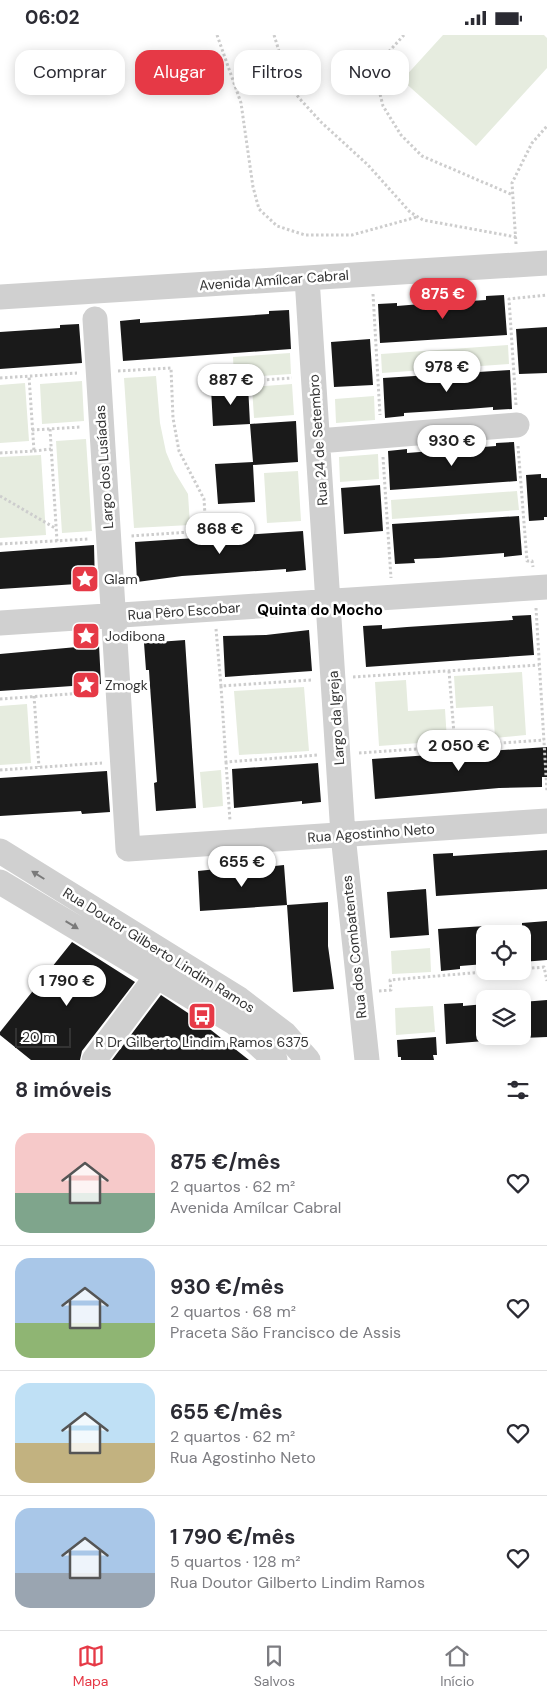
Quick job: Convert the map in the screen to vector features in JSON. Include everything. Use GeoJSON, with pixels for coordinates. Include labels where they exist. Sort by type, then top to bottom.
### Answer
{"type":"FeatureCollection","features":[{"type":"Feature","properties":{"kind":"street","name":"Avenida Amílcar Cabral"},"geometry":{"type":"LineString","coordinates":[[0,297],[547,263]]}},
{"type":"Feature","properties":{"kind":"street","name":"Rua 24 de Setembro"},"geometry":{"type":"LineString","coordinates":[[308,278],[328,601]]}},
{"type":"Feature","properties":{"kind":"street","name":"Largo dos Lusíadas"},"geometry":{"type":"LineString","coordinates":[[95,319],[113,616]]}},
{"type":"Feature","properties":{"kind":"street"},"geometry":{"type":"LineString","coordinates":[[318,441],[517,425]]}},
{"type":"Feature","properties":{"kind":"street","name":"Rua Pêro Escobar"},"geometry":{"type":"LineString","coordinates":[[0,623],[541,588]]}},
{"type":"Feature","properties":{"kind":"street","name":"Largo da Igreja"},"geometry":{"type":"LineString","coordinates":[[328,601],[343,835]]}},
{"type":"Feature","properties":{"kind":"street","name":"Rua Agostinho Neto"},"geometry":{"type":"LineString","coordinates":[[113,616],[128,849],[547,821]]}},
{"type":"Feature","properties":{"kind":"street","name":"Rua dos Combatentes"},"geometry":{"type":"LineString","coordinates":[[343,835],[367,1060]]}},
{"type":"Feature","properties":{"kind":"street","name":"Rua Doutor Gilberto Lindim Ramos"},"geometry":{"type":"LineString","coordinates":[[0,851],[239,999],[285,1034],[308,1060]]}},
{"type":"Feature","properties":{"kind":"street","name":"Rua Doutor Gilberto Lindim Ramos"},"geometry":{"type":"LineString","coordinates":[[0,882],[235,1023],[275,1060]]}},
{"type":"Feature","properties":{"kind":"street"},"geometry":{"type":"LineString","coordinates":[[94,1060],[157,976]]}},
{"type":"Feature","properties":{"kind":"path"},"geometry":{"type":"LineString","coordinates":[[217,35],[241,103],[253,187],[259,209],[278,226],[305,235],[352,235],[417,217]]}},
{"type":"Feature","properties":{"kind":"path"},"geometry":{"type":"LineString","coordinates":[[274,35],[284,67],[299,98],[321,122],[368,165],[417,217],[423,220],[516,237]]}},
{"type":"Feature","properties":{"kind":"path"},"geometry":{"type":"LineString","coordinates":[[404,35],[383,58],[375,74],[383,106],[401,135],[422,156],[513,195]]}},
{"type":"Feature","properties":{"kind":"path"},"geometry":{"type":"LineString","coordinates":[[518,265],[512,183],[532,143],[547,126]]}},
{"type":"Feature","properties":{"kind":"path"},"geometry":{"type":"LineString","coordinates":[[0,378],[171,368],[173,418],[179,451],[204,499],[206,531]]}},
{"type":"Feature","properties":{"kind":"path"},"geometry":{"type":"LineString","coordinates":[[29,376],[34,451]]}},
{"type":"Feature","properties":{"kind":"path"},"geometry":{"type":"LineString","coordinates":[[218,383],[314,377]]}},
{"type":"Feature","properties":{"kind":"path"},"geometry":{"type":"LineString","coordinates":[[32,429],[101,425]]}},
{"type":"Feature","properties":{"kind":"path"},"geometry":{"type":"LineString","coordinates":[[50,429],[57,541]]}},
{"type":"Feature","properties":{"kind":"path"},"geometry":{"type":"LineString","coordinates":[[0,453],[51,449]]}},
{"type":"Feature","properties":{"kind":"path"},"geometry":{"type":"LineString","coordinates":[[0,496],[56,529]]}},
{"type":"Feature","properties":{"kind":"path"},"geometry":{"type":"LineString","coordinates":[[541,588],[539,665],[547,792]]}},
{"type":"Feature","properties":{"kind":"path"},"geometry":{"type":"LineString","coordinates":[[214,609],[232,842]]}},
{"type":"Feature","properties":{"kind":"path"},"geometry":{"type":"LineString","coordinates":[[221,686],[539,665]]}},
{"type":"Feature","properties":{"kind":"path"},"geometry":{"type":"LineString","coordinates":[[449,671],[455,746]]}},
{"type":"Feature","properties":{"kind":"path"},"geometry":{"type":"LineString","coordinates":[[0,699],[118,690]]}},
{"type":"Feature","properties":{"kind":"path"},"geometry":{"type":"LineString","coordinates":[[34,696],[39,767]]}},
{"type":"Feature","properties":{"kind":"path"},"geometry":{"type":"LineString","coordinates":[[541,705],[547,704]]}},
{"type":"Feature","properties":{"kind":"path"},"geometry":{"type":"LineString","coordinates":[[226,762],[544,740]]}},
{"type":"Feature","properties":{"kind":"path"},"geometry":{"type":"LineString","coordinates":[[0,770],[123,761]]}},
{"type":"Feature","properties":{"kind":"path"},"geometry":{"type":"LineString","coordinates":[[531,968],[544,967],[547,981]]}},
{"type":"Feature","properties":{"kind":"path"},"geometry":{"type":"LineString","coordinates":[[359,993],[390,990],[390,980],[476,973]]}},
{"type":"Feature","properties":{"kind":"shaded area"},"geometry":{"type":"Polygon","coordinates":[[[443,35],[544,35],[547,38],[547,68],[476,146],[409,86],[409,72],[443,35]]]}},
{"type":"Feature","properties":{"kind":"shaded area"},"geometry":{"type":"Polygon","coordinates":[[[508,345],[509,364],[382,373],[381,354],[508,345]]]}},
{"type":"Feature","properties":{"kind":"shaded area"},"geometry":{"type":"Polygon","coordinates":[[[290,353],[291,374],[234,378],[233,357],[290,353]]]}},
{"type":"Feature","properties":{"kind":"shaded area"},"geometry":{"type":"Polygon","coordinates":[[[156,376],[160,423],[166,452],[174,471],[188,494],[190,525],[134,528],[124,378],[156,376]]]}},
{"type":"Feature","properties":{"kind":"shaded area"},"geometry":{"type":"Polygon","coordinates":[[[82,381],[84,421],[42,424],[40,384],[82,381]]]}},
{"type":"Feature","properties":{"kind":"shaded area"},"geometry":{"type":"Polygon","coordinates":[[[25,383],[29,441],[0,443],[0,385],[25,383]]]}},
{"type":"Feature","properties":{"kind":"shaded area"},"geometry":{"type":"Polygon","coordinates":[[[292,384],[294,415],[254,418],[252,387],[292,384]]]}},
{"type":"Feature","properties":{"kind":"shaded area"},"geometry":{"type":"Polygon","coordinates":[[[374,396],[375,420],[336,423],[335,399],[374,396]]]}},
{"type":"Feature","properties":{"kind":"shaded area"},"geometry":{"type":"Polygon","coordinates":[[[86,439],[92,531],[62,533],[56,441],[86,439]]]}},
{"type":"Feature","properties":{"kind":"shaded area"},"geometry":{"type":"Polygon","coordinates":[[[378,454],[379,479],[340,482],[339,457],[378,454]]]}},
{"type":"Feature","properties":{"kind":"shaded area"},"geometry":{"type":"Polygon","coordinates":[[[41,455],[46,535],[0,538],[0,457],[41,455]]]}},
{"type":"Feature","properties":{"kind":"shaded area"},"geometry":{"type":"Polygon","coordinates":[[[298,471],[301,521],[267,523],[264,473],[298,471]]]}},
{"type":"Feature","properties":{"kind":"shaded area"},"geometry":{"type":"Polygon","coordinates":[[[517,491],[519,510],[392,519],[391,500],[517,491]]]}},
{"type":"Feature","properties":{"kind":"shaded area"},"geometry":{"type":"Polygon","coordinates":[[[522,672],[526,735],[495,738],[493,706],[456,708],[454,676],[522,672]]]}},
{"type":"Feature","properties":{"kind":"shaded area"},"geometry":{"type":"Polygon","coordinates":[[[406,680],[408,711],[445,709],[447,741],[379,746],[375,682],[406,680]]]}},
{"type":"Feature","properties":{"kind":"shaded area"},"geometry":{"type":"Polygon","coordinates":[[[304,687],[309,751],[239,755],[234,691],[304,687]]]}},
{"type":"Feature","properties":{"kind":"shaded area"},"geometry":{"type":"Polygon","coordinates":[[[27,704],[31,763],[0,765],[0,706],[27,704]]]}},
{"type":"Feature","properties":{"kind":"shaded area"},"geometry":{"type":"Polygon","coordinates":[[[221,770],[223,806],[203,808],[200,772],[221,770]]]}},
{"type":"Feature","properties":{"kind":"shaded area"},"geometry":{"type":"Polygon","coordinates":[[[430,948],[431,972],[392,974],[391,951],[430,948]]]}},
{"type":"Feature","properties":{"kind":"shaded area"},"geometry":{"type":"Polygon","coordinates":[[[433,1006],[435,1032],[396,1035],[395,1008],[433,1006]]]}},
{"type":"Feature","properties":{"kind":"building"},"geometry":{"type":"Polygon","coordinates":[[[504,295],[507,335],[380,343],[378,304],[397,303],[397,306],[486,300],[486,296],[504,295]]]}},
{"type":"Feature","properties":{"kind":"building"},"geometry":{"type":"Polygon","coordinates":[[[289,310],[291,349],[123,361],[120,321],[140,319],[140,323],[269,314],[269,311],[289,310]]]}},
{"type":"Feature","properties":{"kind":"building"},"geometry":{"type":"Polygon","coordinates":[[[79,324],[82,363],[0,369],[0,332],[60,328],[60,325],[79,324]]]}},
{"type":"Feature","properties":{"kind":"building"},"geometry":{"type":"Polygon","coordinates":[[[547,327],[547,373],[519,374],[516,329],[547,327]]]}},
{"type":"Feature","properties":{"kind":"building"},"geometry":{"type":"Polygon","coordinates":[[[370,339],[373,385],[334,387],[331,342],[370,339]]]}},
{"type":"Feature","properties":{"kind":"building"},"geometry":{"type":"Polygon","coordinates":[[[510,370],[512,409],[493,410],[493,407],[404,413],[404,416],[385,418],[383,378],[510,370]]]}},
{"type":"Feature","properties":{"kind":"building"},"geometry":{"type":"Polygon","coordinates":[[[248,385],[250,424],[213,426],[211,388],[248,385]]]}},
{"type":"Feature","properties":{"kind":"building"},"geometry":{"type":"Polygon","coordinates":[[[296,421],[298,462],[253,465],[255,502],[218,504],[215,464],[253,462],[250,424],[296,421]]]}},
{"type":"Feature","properties":{"kind":"building"},"geometry":{"type":"Polygon","coordinates":[[[514,442],[517,481],[390,490],[388,451],[407,449],[407,453],[496,446],[496,443],[514,442]]]}},
{"type":"Feature","properties":{"kind":"building"},"geometry":{"type":"Polygon","coordinates":[[[541,474],[541,478],[547,478],[547,517],[544,517],[544,520],[529,521],[526,475],[541,474]]]}},
{"type":"Feature","properties":{"kind":"building"},"geometry":{"type":"Polygon","coordinates":[[[380,485],[383,531],[344,534],[341,488],[380,485]]]}},
{"type":"Feature","properties":{"kind":"building"},"geometry":{"type":"Polygon","coordinates":[[[519,516],[522,555],[504,557],[504,553],[414,559],[415,563],[395,564],[392,524],[519,516]]]}},
{"type":"Feature","properties":{"kind":"building"},"geometry":{"type":"Polygon","coordinates":[[[303,531],[306,570],[286,572],[286,569],[182,576],[137,582],[135,542],[303,531]]]}},
{"type":"Feature","properties":{"kind":"building"},"geometry":{"type":"Polygon","coordinates":[[[94,545],[95,585],[77,587],[77,584],[0,589],[0,552],[94,545]]]}},
{"type":"Feature","properties":{"kind":"building"},"geometry":{"type":"Polygon","coordinates":[[[531,615],[534,655],[366,667],[363,626],[382,625],[382,629],[513,620],[512,616],[531,615]]]}},
{"type":"Feature","properties":{"kind":"building"},"geometry":{"type":"Polygon","coordinates":[[[309,630],[312,671],[225,677],[223,636],[266,635],[309,630]]]}},
{"type":"Feature","properties":{"kind":"building"},"geometry":{"type":"Polygon","coordinates":[[[185,640],[196,808],[156,811],[154,783],[157,782],[149,670],[146,670],[144,643],[185,640]]]}},
{"type":"Feature","properties":{"kind":"building"},"geometry":{"type":"Polygon","coordinates":[[[99,645],[101,684],[0,691],[0,654],[99,645]]]}},
{"type":"Feature","properties":{"kind":"building"},"geometry":{"type":"Polygon","coordinates":[[[547,747],[547,777],[542,777],[542,787],[499,788],[375,799],[372,759],[547,747]]]}},
{"type":"Feature","properties":{"kind":"building"},"geometry":{"type":"Polygon","coordinates":[[[318,763],[321,802],[302,804],[302,801],[234,808],[232,769],[318,763]]]}},
{"type":"Feature","properties":{"kind":"building"},"geometry":{"type":"Polygon","coordinates":[[[107,771],[110,812],[82,814],[81,811],[0,816],[0,778],[107,771]]]}},
{"type":"Feature","properties":{"kind":"building"},"geometry":{"type":"Polygon","coordinates":[[[547,850],[547,889],[436,896],[433,854],[453,853],[453,856],[547,850]]]}},
{"type":"Feature","properties":{"kind":"building"},"geometry":{"type":"Polygon","coordinates":[[[284,865],[287,905],[200,911],[198,871],[217,869],[217,872],[284,865]]]}},
{"type":"Feature","properties":{"kind":"building"},"geometry":{"type":"Polygon","coordinates":[[[426,889],[429,935],[390,938],[387,892],[426,889]]]}},
{"type":"Feature","properties":{"kind":"building"},"geometry":{"type":"Polygon","coordinates":[[[328,902],[328,946],[334,989],[293,992],[287,905],[328,902]]]}},
{"type":"Feature","properties":{"kind":"building"},"geometry":{"type":"Polygon","coordinates":[[[547,921],[547,960],[531,961],[531,925],[522,925],[522,923],[547,921]]]}},
{"type":"Feature","properties":{"kind":"building"},"geometry":{"type":"Polygon","coordinates":[[[476,927],[476,965],[460,966],[460,969],[441,971],[438,929],[476,927]]]}},
{"type":"Feature","properties":{"kind":"building"},"geometry":{"type":"Polygon","coordinates":[[[72,942],[135,982],[82,1051],[80,1060],[31,1060],[0,1035],[0,1032],[72,942]]]}},
{"type":"Feature","properties":{"kind":"building"},"geometry":{"type":"Polygon","coordinates":[[[161,995],[197,1019],[249,1060],[112,1060],[161,995]]]}},
{"type":"Feature","properties":{"kind":"building"},"geometry":{"type":"Polygon","coordinates":[[[547,1000],[547,1037],[531,1038],[531,1001],[547,1000]]]}},
{"type":"Feature","properties":{"kind":"building"},"geometry":{"type":"Polygon","coordinates":[[[463,1003],[463,1006],[476,1005],[476,1042],[446,1044],[444,1004],[463,1003]]]}},
{"type":"Feature","properties":{"kind":"building"},"geometry":{"type":"Polygon","coordinates":[[[436,1037],[437,1055],[433,1055],[434,1060],[401,1060],[401,1057],[398,1057],[397,1040],[436,1037]]]}},
{"type":"Feature","properties":{"kind":"place","name":"Glam"},"geometry":{"type":"Point","coordinates":[85,579]}},
{"type":"Feature","properties":{"kind":"place","name":"Jodibona"},"geometry":{"type":"Point","coordinates":[86,636]}},
{"type":"Feature","properties":{"kind":"place","name":"Zmogk"},"geometry":{"type":"Point","coordinates":[86,685]}},
{"type":"Feature","properties":{"kind":"place","name":"R Dr Gilberto Lindim Ramos 6375"},"geometry":{"type":"Point","coordinates":[202,1016]}},
{"type":"Feature","properties":{"kind":"district","name":"Quinta do Mocho"},"geometry":{"type":"Point","coordinates":[320,610]}}]}
